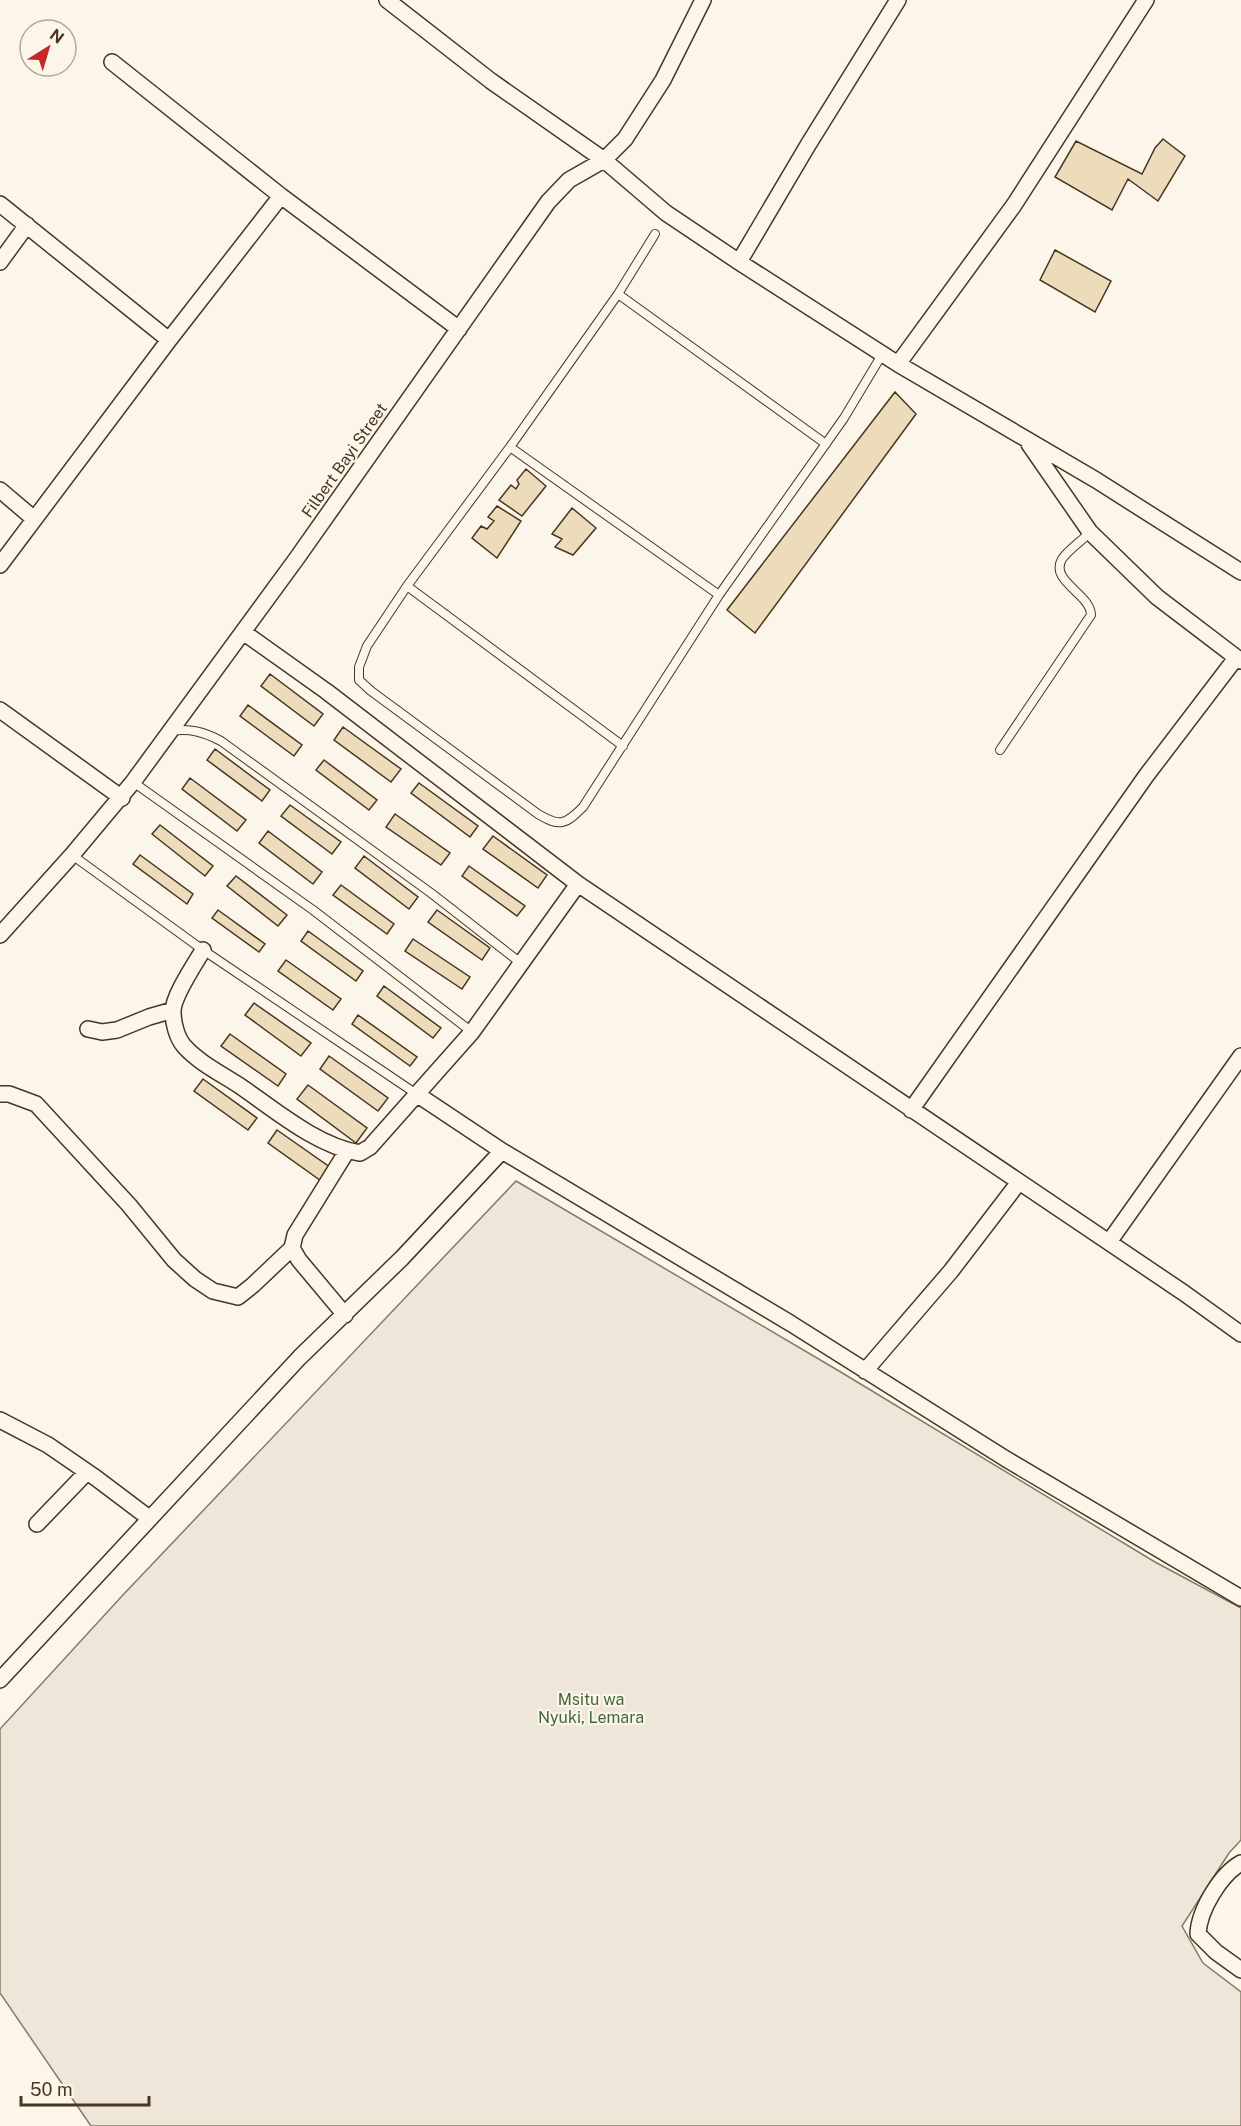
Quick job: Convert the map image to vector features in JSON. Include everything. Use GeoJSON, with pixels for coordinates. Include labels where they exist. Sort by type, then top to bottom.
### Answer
{"type":"FeatureCollection","features":[{"type":"Feature","properties":{"kind":"street"},"geometry":{"type":"LineString","coordinates":[[387,0],[444,46],[604,160],[666,213],[739,262],[898,364],[1149,512],[1241,572]]}},
{"type":"Feature","properties":{"kind":"street","name":"Filbert Bayi Street"},"geometry":{"type":"LineString","coordinates":[[0,935],[122,798],[243,632],[548,202],[569,180],[604,160],[625,139],[663,80],[703,0]]}},
{"type":"Feature","properties":{"kind":"street"},"geometry":{"type":"LineString","coordinates":[[739,262],[898,0]]}},
{"type":"Feature","properties":{"kind":"street"},"geometry":{"type":"LineString","coordinates":[[898,364],[1014,205],[1146,0]]}},
{"type":"Feature","properties":{"kind":"street"},"geometry":{"type":"LineString","coordinates":[[112,62],[281,196],[459,329]]}},
{"type":"Feature","properties":{"kind":"street"},"geometry":{"type":"LineString","coordinates":[[0,565],[169,339],[281,196]]}},
{"type":"Feature","properties":{"kind":"street"},"geometry":{"type":"LineString","coordinates":[[0,204],[169,339]]}},
{"type":"Feature","properties":{"kind":"street"},"geometry":{"type":"LineString","coordinates":[[0,261],[27,225]]}},
{"type":"Feature","properties":{"kind":"street"},"geometry":{"type":"LineString","coordinates":[[912,1110],[1146,776],[1238,660],[1157,597],[1090,532],[1025,439]]}},
{"type":"Feature","properties":{"kind":"street"},"geometry":{"type":"LineString","coordinates":[[0,490],[33,518]]}},
{"type":"Feature","properties":{"kind":"street"},"geometry":{"type":"LineString","coordinates":[[243,632],[326,691],[578,884],[1109,1242],[1241,1335]]}},
{"type":"Feature","properties":{"kind":"street"},"geometry":{"type":"LineString","coordinates":[[0,710],[122,798]]}},
{"type":"Feature","properties":{"kind":"street"},"geometry":{"type":"LineString","coordinates":[[203,950],[176,999],[173,1010],[176,1033],[183,1045],[201,1060],[317,1138],[360,1154],[370,1147],[418,1095],[472,1032],[578,884]]}},
{"type":"Feature","properties":{"kind":"street"},"geometry":{"type":"LineString","coordinates":[[88,1029],[102,1032],[117,1030],[173,1010]]}},
{"type":"Feature","properties":{"kind":"street"},"geometry":{"type":"LineString","coordinates":[[1109,1242],[1241,1056]]}},
{"type":"Feature","properties":{"kind":"street"},"geometry":{"type":"LineString","coordinates":[[0,1094],[9,1094],[36,1104],[129,1205],[174,1260],[195,1279],[213,1291],[238,1297],[292,1248],[295,1235],[347,1151]]}},
{"type":"Feature","properties":{"kind":"street"},"geometry":{"type":"LineString","coordinates":[[418,1095],[502,1150],[790,1323],[1006,1459],[1241,1598]]}},
{"type":"Feature","properties":{"kind":"street"},"geometry":{"type":"LineString","coordinates":[[0,1680],[300,1357],[440,1219],[502,1150]]}},
{"type":"Feature","properties":{"kind":"street"},"geometry":{"type":"LineString","coordinates":[[866,1371],[951,1271],[1019,1182]]}},
{"type":"Feature","properties":{"kind":"street"},"geometry":{"type":"LineString","coordinates":[[292,1248],[299,1260],[345,1315]]}},
{"type":"Feature","properties":{"kind":"street"},"geometry":{"type":"LineString","coordinates":[[0,1420],[48,1445],[149,1518]]}},
{"type":"Feature","properties":{"kind":"street"},"geometry":{"type":"LineString","coordinates":[[37,1524],[87,1472]]}},
{"type":"Feature","properties":{"kind":"street"},"geometry":{"type":"LineString","coordinates":[[1241,1863],[1231,1869],[1209,1901],[1199,1922],[1198,1934],[1216,1952],[1241,1970]]}},
{"type":"Feature","properties":{"kind":"lane"},"geometry":{"type":"LineString","coordinates":[[654,234],[618,294],[510,447],[407,586],[367,646],[359,667],[359,680],[371,691],[537,814],[554,823],[563,823],[573,818],[583,807],[719,595],[844,418],[883,353]]}},
{"type":"Feature","properties":{"kind":"lane"},"geometry":{"type":"LineString","coordinates":[[618,294],[826,444]]}},
{"type":"Feature","properties":{"kind":"lane"},"geometry":{"type":"LineString","coordinates":[[510,447],[719,595]]}},
{"type":"Feature","properties":{"kind":"lane"},"geometry":{"type":"LineString","coordinates":[[1000,750],[1091,615],[1086,602],[1061,576],[1060,565],[1065,556],[1090,532]]}},
{"type":"Feature","properties":{"kind":"lane"},"geometry":{"type":"LineString","coordinates":[[407,586],[623,746]]}},
{"type":"Feature","properties":{"kind":"lane"},"geometry":{"type":"LineString","coordinates":[[169,732],[182,729],[198,731],[221,741],[431,892],[522,964]]}},
{"type":"Feature","properties":{"kind":"lane"},"geometry":{"type":"LineString","coordinates":[[133,782],[313,910],[472,1032]]}},
{"type":"Feature","properties":{"kind":"lane"},"geometry":{"type":"LineString","coordinates":[[72,855],[203,950],[418,1095]]}},
{"type":"Feature","properties":{"kind":"green space","name":"Msitu wa Nyuki, Lemara"},"geometry":{"type":"Polygon","coordinates":[[[516,1181],[839,1371],[1155,1562],[1241,1608],[1241,1840],[1229,1853],[1182,1926],[1203,1963],[1241,1992],[1241,2126],[91,2126],[0,1993],[0,1729],[122,1596],[516,1181]]]}},
{"type":"Feature","properties":{"kind":"building"},"geometry":{"type":"Polygon","coordinates":[[[1163,139],[1185,156],[1158,201],[1128,179],[1112,210],[1055,177],[1076,141],[1142,174],[1155,148],[1163,139]]]}},
{"type":"Feature","properties":{"kind":"building"},"geometry":{"type":"Polygon","coordinates":[[[1055,250],[1111,281],[1095,312],[1040,280],[1055,250]]]}},
{"type":"Feature","properties":{"kind":"building"},"geometry":{"type":"Polygon","coordinates":[[[895,392],[916,414],[755,633],[727,610],[895,392]]]}},
{"type":"Feature","properties":{"kind":"building"},"geometry":{"type":"Polygon","coordinates":[[[526,469],[546,486],[522,516],[499,500],[511,485],[516,489],[519,484],[517,480],[526,469]]]}},
{"type":"Feature","properties":{"kind":"building"},"geometry":{"type":"Polygon","coordinates":[[[497,506],[521,521],[497,558],[472,538],[481,526],[487,529],[494,521],[488,517],[497,506]]]}},
{"type":"Feature","properties":{"kind":"building"},"geometry":{"type":"Polygon","coordinates":[[[572,508],[596,528],[573,555],[555,547],[562,539],[552,534],[572,508]]]}},
{"type":"Feature","properties":{"kind":"building"},"geometry":{"type":"Polygon","coordinates":[[[270,674],[323,714],[314,726],[261,686],[270,674]]]}},
{"type":"Feature","properties":{"kind":"building"},"geometry":{"type":"Polygon","coordinates":[[[248,705],[302,745],[294,756],[240,716],[248,705]]]}},
{"type":"Feature","properties":{"kind":"building"},"geometry":{"type":"Polygon","coordinates":[[[343,727],[401,769],[391,782],[334,740],[343,727]]]}},
{"type":"Feature","properties":{"kind":"building"},"geometry":{"type":"Polygon","coordinates":[[[215,749],[270,790],[262,801],[207,760],[215,749]]]}},
{"type":"Feature","properties":{"kind":"building"},"geometry":{"type":"Polygon","coordinates":[[[324,760],[377,800],[369,810],[316,770],[324,760]]]}},
{"type":"Feature","properties":{"kind":"building"},"geometry":{"type":"Polygon","coordinates":[[[190,778],[246,820],[237,831],[182,789],[190,778]]]}},
{"type":"Feature","properties":{"kind":"building"},"geometry":{"type":"Polygon","coordinates":[[[419,783],[478,826],[470,837],[411,793],[419,783]]]}},
{"type":"Feature","properties":{"kind":"building"},"geometry":{"type":"Polygon","coordinates":[[[290,805],[341,842],[332,854],[281,816],[290,805]]]}},
{"type":"Feature","properties":{"kind":"building"},"geometry":{"type":"Polygon","coordinates":[[[395,814],[450,853],[441,865],[386,827],[395,814]]]}},
{"type":"Feature","properties":{"kind":"building"},"geometry":{"type":"Polygon","coordinates":[[[160,825],[213,866],[205,876],[152,834],[160,825]]]}},
{"type":"Feature","properties":{"kind":"building"},"geometry":{"type":"Polygon","coordinates":[[[268,831],[322,872],[313,884],[259,843],[268,831]]]}},
{"type":"Feature","properties":{"kind":"building"},"geometry":{"type":"Polygon","coordinates":[[[493,836],[547,875],[538,888],[483,849],[493,836]]]}},
{"type":"Feature","properties":{"kind":"building"},"geometry":{"type":"Polygon","coordinates":[[[140,855],[193,894],[187,904],[133,864],[140,855]]]}},
{"type":"Feature","properties":{"kind":"building"},"geometry":{"type":"Polygon","coordinates":[[[364,856],[418,897],[409,909],[355,868],[364,856]]]}},
{"type":"Feature","properties":{"kind":"building"},"geometry":{"type":"Polygon","coordinates":[[[469,866],[525,906],[517,916],[462,876],[469,866]]]}},
{"type":"Feature","properties":{"kind":"building"},"geometry":{"type":"Polygon","coordinates":[[[236,876],[287,915],[278,926],[227,886],[236,876]]]}},
{"type":"Feature","properties":{"kind":"building"},"geometry":{"type":"Polygon","coordinates":[[[341,885],[394,924],[387,934],[333,895],[341,885]]]}},
{"type":"Feature","properties":{"kind":"building"},"geometry":{"type":"Polygon","coordinates":[[[218,910],[265,944],[259,952],[212,918],[218,910]]]}},
{"type":"Feature","properties":{"kind":"building"},"geometry":{"type":"Polygon","coordinates":[[[437,910],[490,948],[482,960],[428,922],[437,910]]]}},
{"type":"Feature","properties":{"kind":"building"},"geometry":{"type":"Polygon","coordinates":[[[308,931],[363,971],[356,981],[301,941],[308,931]]]}},
{"type":"Feature","properties":{"kind":"building"},"geometry":{"type":"Polygon","coordinates":[[[413,939],[470,977],[462,989],[405,951],[413,939]]]}},
{"type":"Feature","properties":{"kind":"building"},"geometry":{"type":"Polygon","coordinates":[[[286,960],[341,999],[333,1010],[278,971],[286,960]]]}},
{"type":"Feature","properties":{"kind":"building"},"geometry":{"type":"Polygon","coordinates":[[[384,986],[441,1028],[433,1038],[377,996],[384,986]]]}},
{"type":"Feature","properties":{"kind":"building"},"geometry":{"type":"Polygon","coordinates":[[[254,1003],[311,1043],[301,1056],[245,1015],[254,1003]]]}},
{"type":"Feature","properties":{"kind":"building"},"geometry":{"type":"Polygon","coordinates":[[[358,1015],[417,1057],[410,1066],[352,1024],[358,1015]]]}},
{"type":"Feature","properties":{"kind":"building"},"geometry":{"type":"Polygon","coordinates":[[[230,1034],[286,1074],[278,1086],[221,1046],[230,1034]]]}},
{"type":"Feature","properties":{"kind":"building"},"geometry":{"type":"Polygon","coordinates":[[[329,1056],[388,1098],[378,1111],[320,1069],[329,1056]]]}},
{"type":"Feature","properties":{"kind":"building"},"geometry":{"type":"Polygon","coordinates":[[[203,1079],[257,1118],[248,1130],[194,1091],[203,1079]]]}},
{"type":"Feature","properties":{"kind":"building"},"geometry":{"type":"Polygon","coordinates":[[[308,1085],[367,1128],[356,1143],[297,1099],[308,1085]]]}},
{"type":"Feature","properties":{"kind":"building"},"geometry":{"type":"Polygon","coordinates":[[[277,1130],[334,1170],[324,1183],[268,1143],[277,1130]]]}}]}
